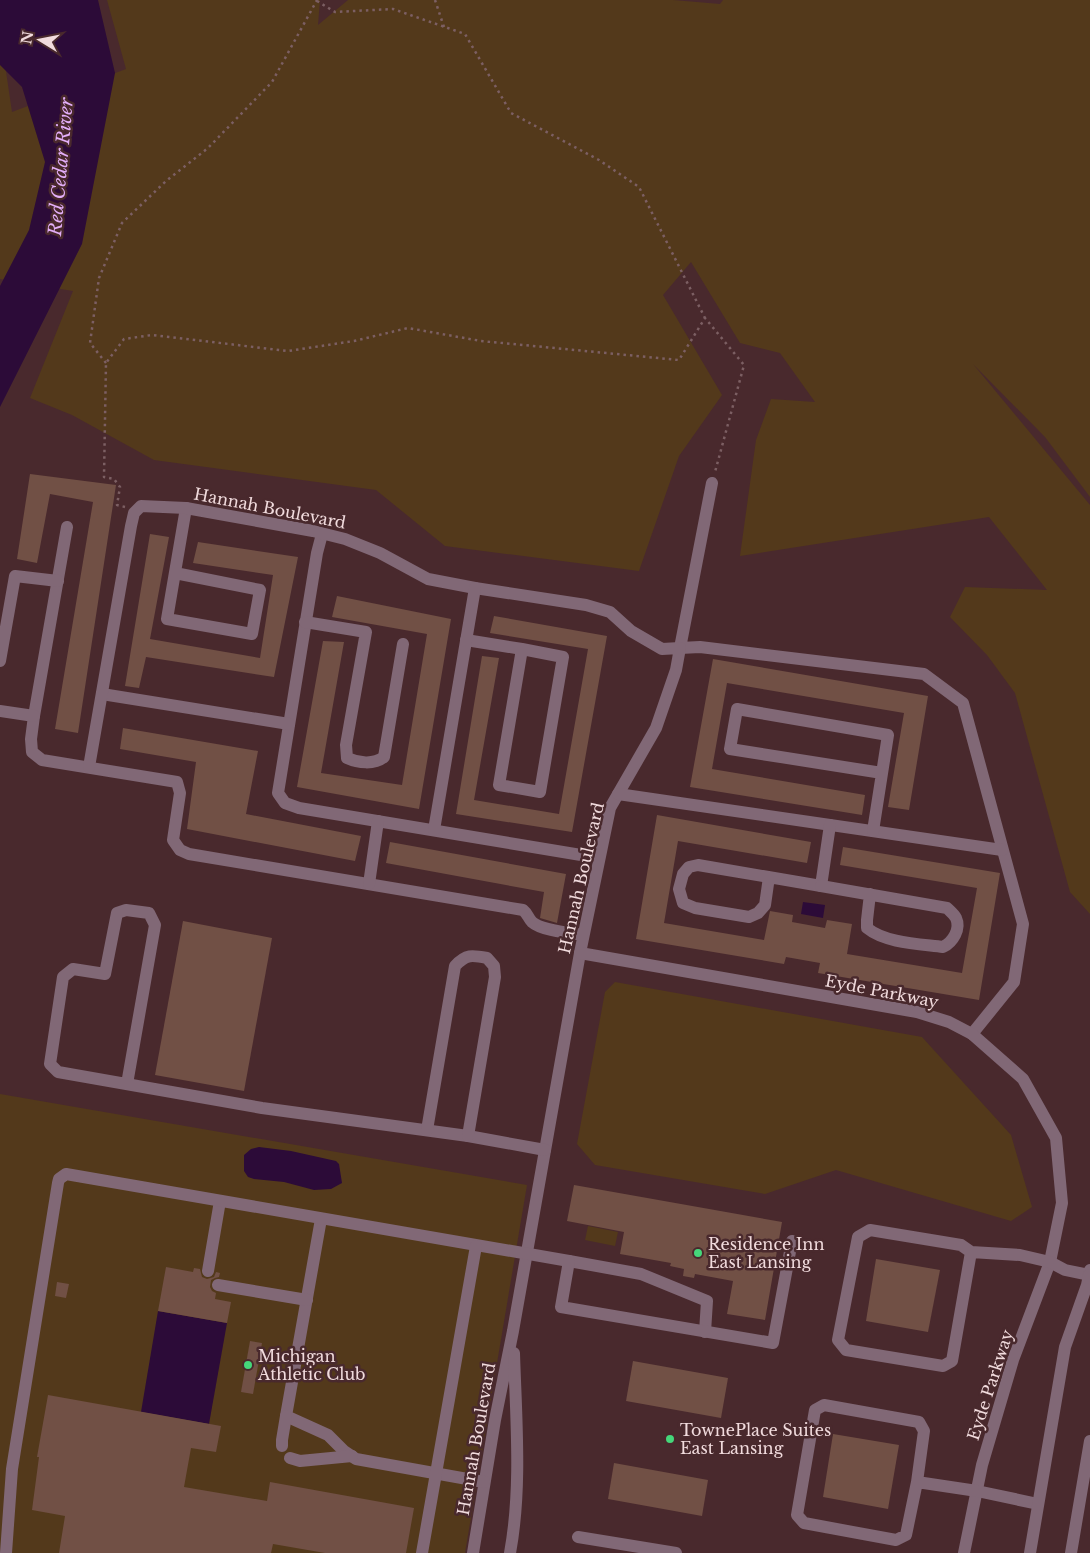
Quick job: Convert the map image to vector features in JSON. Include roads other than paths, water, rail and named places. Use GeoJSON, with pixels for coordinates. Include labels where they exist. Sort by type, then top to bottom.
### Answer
{"type":"FeatureCollection","features":[{"type":"Feature","properties":{"kind":"street"},"geometry":{"type":"LineString","coordinates":[[712,483],[680,648],[700,647],[924,674],[963,704],[1022,924],[1014,982],[972,1034]]}},
{"type":"Feature","properties":{"kind":"street","name":"Hannah Boulevard"},"geometry":{"type":"LineString","coordinates":[[102,694],[131,526],[134,513],[140,508],[186,508],[345,538],[380,553],[428,580],[586,605],[610,612],[631,631],[662,648],[680,648],[676,670],[656,728],[610,808],[583,935],[527,1255],[495,1420],[473,1553]]}},
{"type":"Feature","properties":{"kind":"street"},"geometry":{"type":"LineString","coordinates":[[175,573],[260,590],[252,634],[167,619],[186,508]]}},
{"type":"Feature","properties":{"kind":"street"},"geometry":{"type":"LineString","coordinates":[[68,527],[31,739],[32,752],[42,760],[177,782],[180,793],[173,840],[180,850],[189,854],[523,910],[528,914],[531,921],[538,926],[583,935]]}},
{"type":"Feature","properties":{"kind":"street"},"geometry":{"type":"LineString","coordinates":[[322,534],[316,553],[278,793],[285,803],[299,808],[599,858]]}},
{"type":"Feature","properties":{"kind":"street"},"geometry":{"type":"LineString","coordinates":[[0,661],[15,576],[58,581]]}},
{"type":"Feature","properties":{"kind":"street"},"geometry":{"type":"LineString","coordinates":[[434,830],[475,588]]}},
{"type":"Feature","properties":{"kind":"street"},"geometry":{"type":"LineString","coordinates":[[305,622],[366,632],[346,745],[347,758],[354,762],[367,763],[384,757],[403,644]]}},
{"type":"Feature","properties":{"kind":"street"},"geometry":{"type":"LineString","coordinates":[[466,640],[522,649],[563,657],[540,792],[499,786],[522,649]]}},
{"type":"Feature","properties":{"kind":"street"},"geometry":{"type":"LineString","coordinates":[[89,768],[102,694],[288,724]]}},
{"type":"Feature","properties":{"kind":"street"},"geometry":{"type":"LineString","coordinates":[[873,831],[882,774],[888,735],[737,709],[730,750],[882,774]]}},
{"type":"Feature","properties":{"kind":"street"},"geometry":{"type":"LineString","coordinates":[[0,711],[34,716]]}},
{"type":"Feature","properties":{"kind":"street"},"geometry":{"type":"LineString","coordinates":[[618,794],[1002,850]]}},
{"type":"Feature","properties":{"kind":"street"},"geometry":{"type":"LineString","coordinates":[[369,884],[378,821]]}},
{"type":"Feature","properties":{"kind":"street"},"geometry":{"type":"LineString","coordinates":[[821,886],[830,825]]}},
{"type":"Feature","properties":{"kind":"street"},"geometry":{"type":"LineString","coordinates":[[769,877],[765,905],[758,913],[749,917],[695,908],[684,903],[679,889],[683,874],[689,867],[698,865],[870,894],[947,908],[956,919],[956,934],[950,944],[943,947],[875,935],[867,928],[866,920],[870,894]]}},
{"type":"Feature","properties":{"kind":"street"},"geometry":{"type":"LineString","coordinates":[[127,1084],[155,926],[149,913],[126,910],[117,913],[105,974],[72,969],[63,977],[50,1064],[58,1072],[262,1108],[468,1136],[545,1150]]}},
{"type":"Feature","properties":{"kind":"street","name":"Eyde Parkway"},"geometry":{"type":"LineString","coordinates":[[580,953],[917,1012],[949,1022],[972,1034],[1023,1079],[1056,1138],[1062,1203],[1050,1262],[1012,1360],[982,1464],[964,1553]]}},
{"type":"Feature","properties":{"kind":"street"},"geometry":{"type":"LineString","coordinates":[[427,1130],[455,966],[463,957],[476,956],[487,958],[494,966],[495,977],[468,1136]]}},
{"type":"Feature","properties":{"kind":"street"},"geometry":{"type":"LineString","coordinates":[[6,1553],[12,1469],[37,1306],[59,1179],[62,1176],[70,1174],[641,1274],[707,1301],[706,1332]]}},
{"type":"Feature","properties":{"kind":"street"},"geometry":{"type":"LineString","coordinates":[[208,1271],[220,1201]]}},
{"type":"Feature","properties":{"kind":"street"},"geometry":{"type":"LineString","coordinates":[[282,1446],[321,1218]]}},
{"type":"Feature","properties":{"kind":"street"},"geometry":{"type":"LineString","coordinates":[[971,1252],[952,1361],[943,1366],[846,1350],[838,1340],[858,1237],[870,1230],[961,1245],[971,1252],[1020,1255],[1050,1262],[1065,1270],[1090,1273],[1064,1347],[1030,1553]]}},
{"type":"Feature","properties":{"kind":"street"},"geometry":{"type":"LineString","coordinates":[[570,1262],[561,1306],[773,1343],[792,1241]]}},
{"type":"Feature","properties":{"kind":"street"},"geometry":{"type":"LineString","coordinates":[[422,1553],[476,1246]]}},
{"type":"Feature","properties":{"kind":"street"},"geometry":{"type":"LineString","coordinates":[[218,1284],[307,1300]]}},
{"type":"Feature","properties":{"kind":"street","name":"Hannah Boulevard"},"geometry":{"type":"LineString","coordinates":[[510,1553],[516,1480],[513,1331]]}},
{"type":"Feature","properties":{"kind":"street"},"geometry":{"type":"LineString","coordinates":[[824,1405],[918,1422],[924,1431],[917,1482],[906,1535],[896,1540],[804,1523],[797,1515],[815,1410],[824,1405]]}},
{"type":"Feature","properties":{"kind":"street"},"geometry":{"type":"LineString","coordinates":[[286,1416],[328,1434],[344,1451],[365,1461],[484,1482]]}},
{"type":"Feature","properties":{"kind":"street"},"geometry":{"type":"LineString","coordinates":[[1071,1553],[1090,1441]]}},
{"type":"Feature","properties":{"kind":"street"},"geometry":{"type":"LineString","coordinates":[[290,1458],[300,1461],[352,1456]]}},
{"type":"Feature","properties":{"kind":"street"},"geometry":{"type":"LineString","coordinates":[[917,1482],[977,1491],[1038,1504]]}},
{"type":"Feature","properties":{"kind":"street"},"geometry":{"type":"LineString","coordinates":[[578,1537],[676,1553]]}},
{"type":"Feature","properties":{"kind":"water","name":"Red Cedar River"},"geometry":{"type":"Polygon","coordinates":[[[0,0],[98,0],[115,73],[82,244],[0,407],[0,286],[29,230],[45,162],[22,87],[0,65],[0,0]]]}},
{"type":"Feature","properties":{"kind":"water"},"geometry":{"type":"Polygon","coordinates":[[[803,902],[825,905],[823,918],[801,914],[803,902]]]}},
{"type":"Feature","properties":{"kind":"water"},"geometry":{"type":"Polygon","coordinates":[[[259,1147],[291,1151],[336,1161],[339,1164],[342,1183],[331,1189],[314,1190],[284,1182],[248,1177],[244,1171],[244,1155],[251,1149],[259,1147]]]}},
{"type":"Feature","properties":{"kind":"water"},"geometry":{"type":"Polygon","coordinates":[[[158,1311],[227,1323],[209,1424],[141,1412],[158,1311]]]}},
{"type":"Feature","properties":{"kind":"place","name":"Residence Inn East Lansing"},"geometry":{"type":"Point","coordinates":[698,1253]}},
{"type":"Feature","properties":{"kind":"place","name":"Michigan Athletic Club"},"geometry":{"type":"Point","coordinates":[248,1365]}},
{"type":"Feature","properties":{"kind":"place","name":"TownePlace Suites East Lansing"},"geometry":{"type":"Point","coordinates":[670,1439]}}]}
